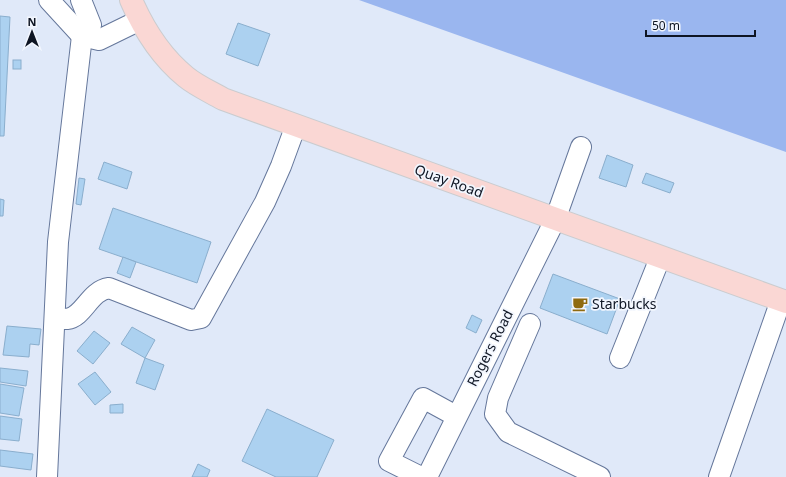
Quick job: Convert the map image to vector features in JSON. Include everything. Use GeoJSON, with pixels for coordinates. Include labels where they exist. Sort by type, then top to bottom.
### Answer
{"type":"FeatureCollection","features":[{"type":"Feature","properties":{"kind":"main road","name":"Quay Road"},"geometry":{"type":"LineString","coordinates":[[131,0],[152,41],[169,62],[187,78],[223,99],[660,258],[783,301]]}},
{"type":"Feature","properties":{"kind":"street"},"geometry":{"type":"LineString","coordinates":[[49,0],[82,36],[100,40],[140,20]]}},
{"type":"Feature","properties":{"kind":"street"},"geometry":{"type":"LineString","coordinates":[[46,477],[58,242],[82,36],[91,25],[81,0]]}},
{"type":"Feature","properties":{"kind":"street"},"geometry":{"type":"LineString","coordinates":[[55,318],[68,319],[76,316],[95,294],[109,288],[191,320],[201,318],[265,202],[281,166],[296,125]]}},
{"type":"Feature","properties":{"kind":"street","name":"Rogers Road"},"geometry":{"type":"LineString","coordinates":[[426,477],[555,220],[582,147]]}},
{"type":"Feature","properties":{"kind":"street"},"geometry":{"type":"LineString","coordinates":[[620,358],[660,258]]}},
{"type":"Feature","properties":{"kind":"street"},"geometry":{"type":"LineString","coordinates":[[718,477],[783,301]]}},
{"type":"Feature","properties":{"kind":"street"},"geometry":{"type":"LineString","coordinates":[[530,324],[498,398],[495,414],[508,432],[600,477]]}},
{"type":"Feature","properties":{"kind":"street"},"geometry":{"type":"LineString","coordinates":[[421,477],[389,461],[423,398],[456,416]]}},
{"type":"Feature","properties":{"kind":"water"},"geometry":{"type":"Polygon","coordinates":[[[359,0],[786,0],[786,152],[359,0]]]}},
{"type":"Feature","properties":{"kind":"building"},"geometry":{"type":"Polygon","coordinates":[[[0,16],[10,17],[4,136],[0,136],[0,16]]]}},
{"type":"Feature","properties":{"kind":"building"},"geometry":{"type":"Polygon","coordinates":[[[238,23],[270,34],[258,66],[226,54],[238,23]]]}},
{"type":"Feature","properties":{"kind":"building"},"geometry":{"type":"Polygon","coordinates":[[[13,60],[21,60],[21,69],[13,69],[13,60]]]}},
{"type":"Feature","properties":{"kind":"building"},"geometry":{"type":"Polygon","coordinates":[[[607,155],[633,165],[626,187],[599,178],[607,155]]]}},
{"type":"Feature","properties":{"kind":"building"},"geometry":{"type":"Polygon","coordinates":[[[104,162],[132,172],[127,189],[98,179],[104,162]]]}},
{"type":"Feature","properties":{"kind":"building"},"geometry":{"type":"Polygon","coordinates":[[[646,173],[674,183],[670,193],[642,183],[646,173]]]}},
{"type":"Feature","properties":{"kind":"building"},"geometry":{"type":"Polygon","coordinates":[[[79,178],[85,179],[81,205],[76,204],[79,178]]]}},
{"type":"Feature","properties":{"kind":"building"},"geometry":{"type":"Polygon","coordinates":[[[0,199],[4,200],[3,216],[0,216],[0,199]]]}},
{"type":"Feature","properties":{"kind":"building"},"geometry":{"type":"Polygon","coordinates":[[[113,208],[211,242],[197,283],[99,249],[113,208]]]}},
{"type":"Feature","properties":{"kind":"building"},"geometry":{"type":"Polygon","coordinates":[[[123,257],[136,262],[130,278],[117,273],[123,257]]]}},
{"type":"Feature","properties":{"kind":"building","name":"Starbucks"},"geometry":{"type":"Polygon","coordinates":[[[553,274],[620,299],[607,334],[540,308],[553,274]]]}},
{"type":"Feature","properties":{"kind":"building"},"geometry":{"type":"Polygon","coordinates":[[[472,315],[482,320],[476,333],[466,328],[472,315]]]}},
{"type":"Feature","properties":{"kind":"building"},"geometry":{"type":"Polygon","coordinates":[[[7,326],[41,329],[39,345],[30,344],[29,357],[3,355],[7,326]]]}},
{"type":"Feature","properties":{"kind":"building"},"geometry":{"type":"Polygon","coordinates":[[[132,327],[155,340],[145,358],[121,344],[132,327]]]}},
{"type":"Feature","properties":{"kind":"building"},"geometry":{"type":"Polygon","coordinates":[[[94,331],[110,343],[93,364],[77,351],[94,331]]]}},
{"type":"Feature","properties":{"kind":"building"},"geometry":{"type":"Polygon","coordinates":[[[145,358],[164,365],[155,390],[136,383],[145,358]]]}},
{"type":"Feature","properties":{"kind":"building"},"geometry":{"type":"Polygon","coordinates":[[[0,368],[28,371],[26,386],[0,382],[0,368]]]}},
{"type":"Feature","properties":{"kind":"building"},"geometry":{"type":"Polygon","coordinates":[[[95,372],[111,392],[95,405],[78,384],[95,372]]]}},
{"type":"Feature","properties":{"kind":"building"},"geometry":{"type":"Polygon","coordinates":[[[0,384],[24,388],[19,416],[0,413],[0,384]]]}},
{"type":"Feature","properties":{"kind":"building"},"geometry":{"type":"Polygon","coordinates":[[[123,404],[123,413],[110,413],[110,405],[123,404]]]}},
{"type":"Feature","properties":{"kind":"building"},"geometry":{"type":"Polygon","coordinates":[[[267,409],[334,440],[317,477],[276,477],[242,461],[267,409]]]}},
{"type":"Feature","properties":{"kind":"building"},"geometry":{"type":"Polygon","coordinates":[[[0,416],[22,419],[19,441],[0,439],[0,416]]]}},
{"type":"Feature","properties":{"kind":"building"},"geometry":{"type":"Polygon","coordinates":[[[0,450],[33,454],[31,470],[0,466],[0,450]]]}},
{"type":"Feature","properties":{"kind":"building"},"geometry":{"type":"Polygon","coordinates":[[[198,464],[210,470],[207,477],[192,477],[198,464]]]}},
{"type":"Feature","properties":{"kind":"place","name":"Starbucks"},"geometry":{"type":"Point","coordinates":[580,304]}}]}
